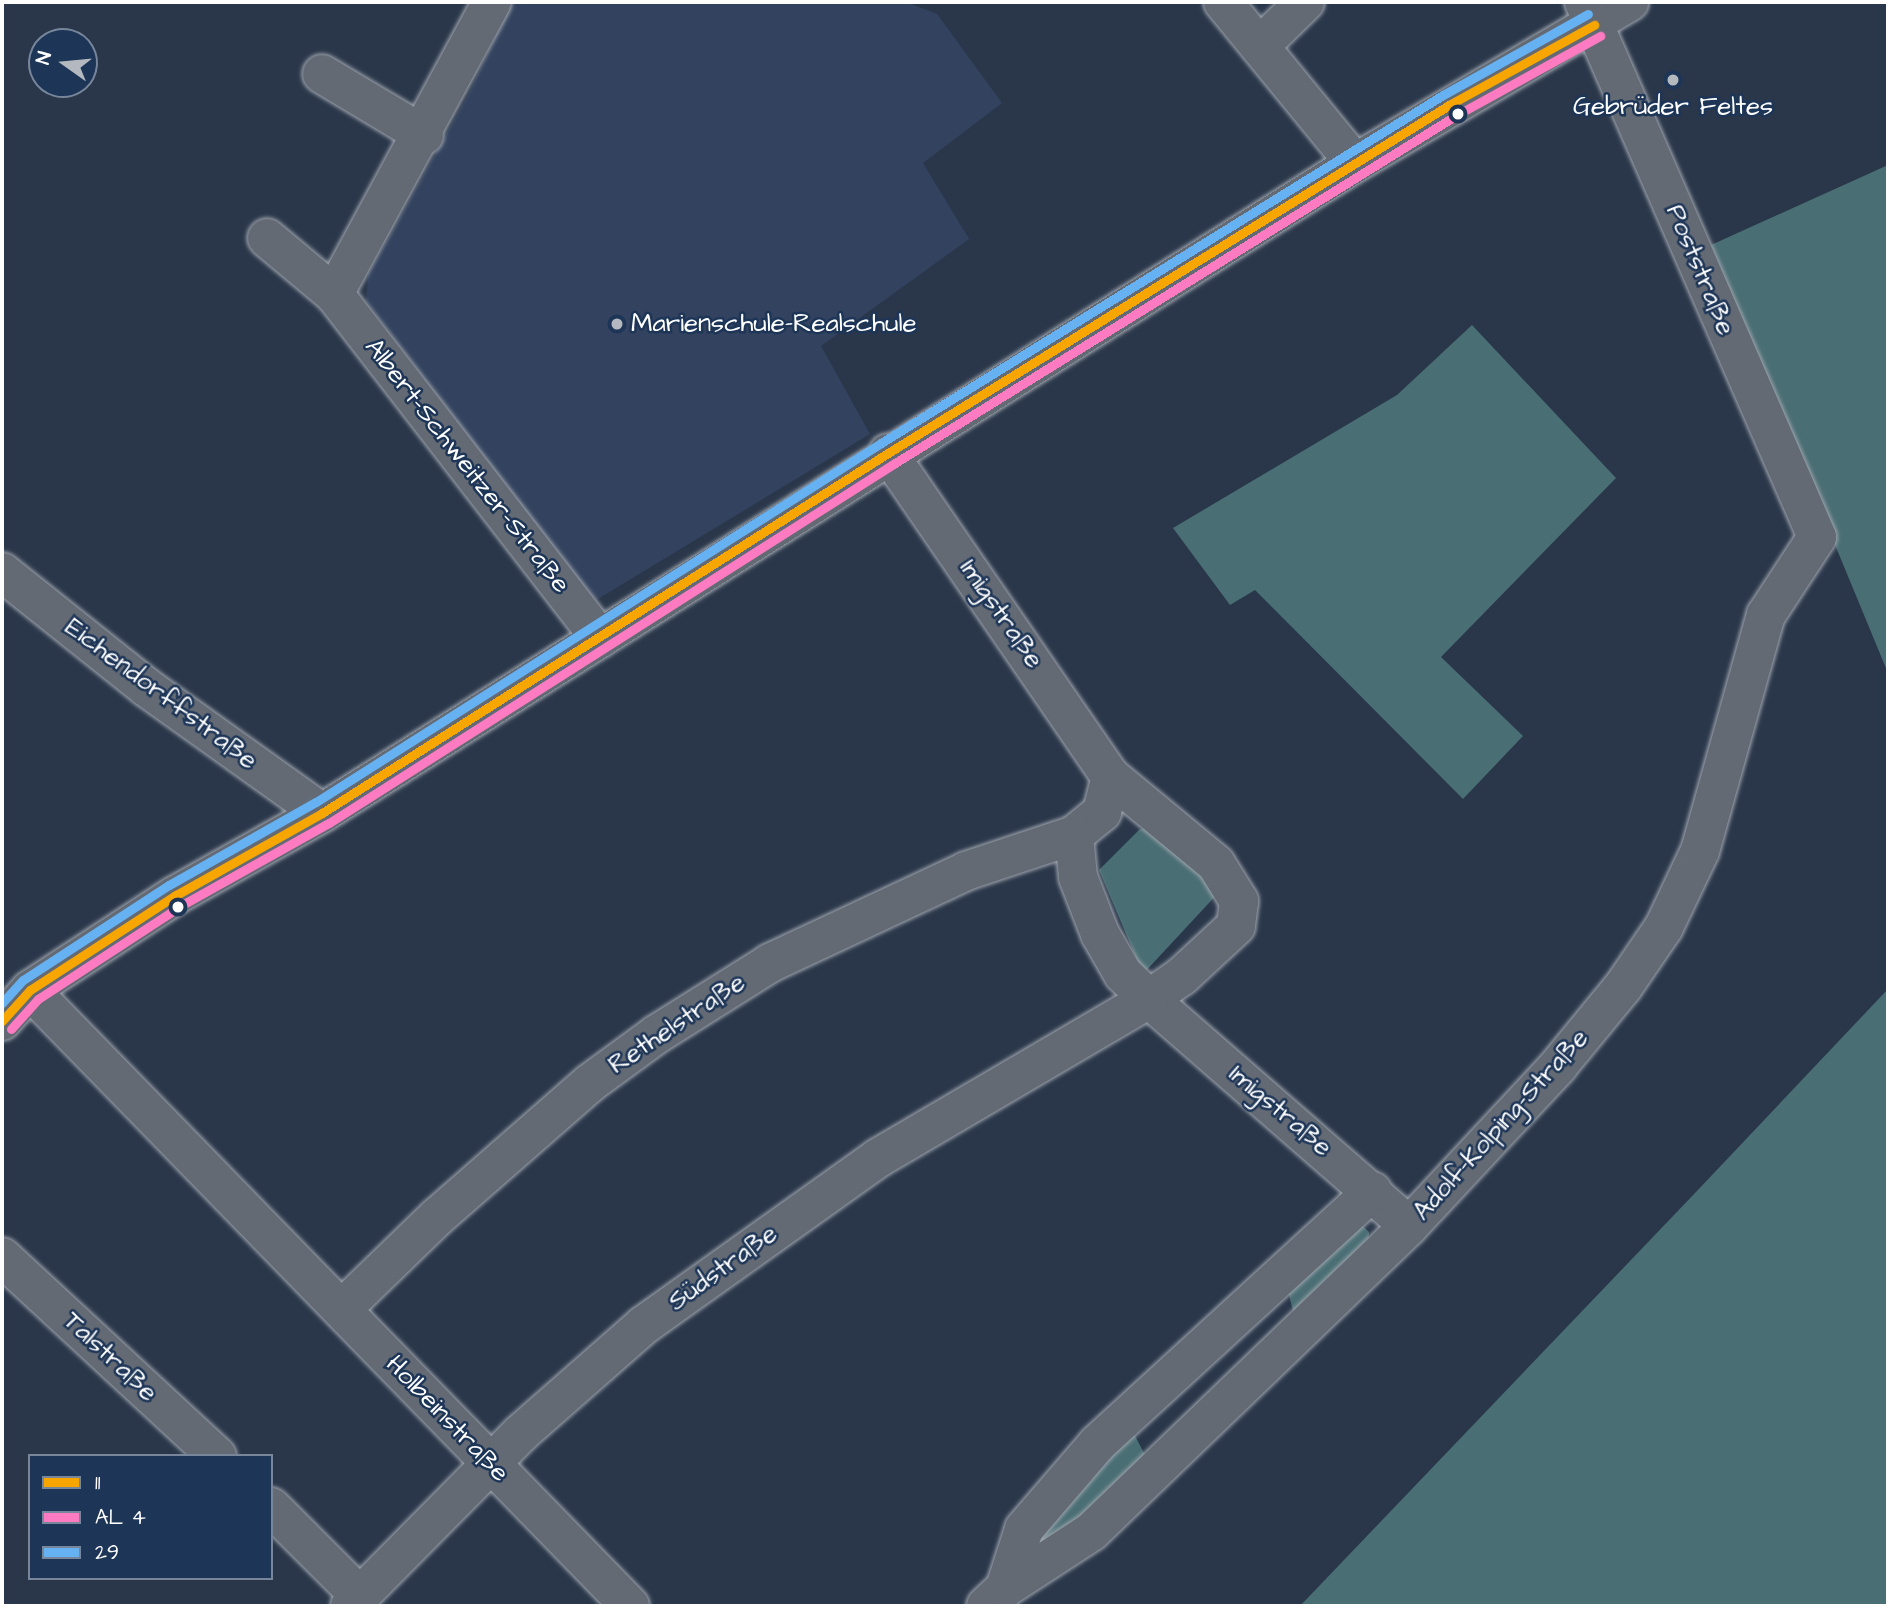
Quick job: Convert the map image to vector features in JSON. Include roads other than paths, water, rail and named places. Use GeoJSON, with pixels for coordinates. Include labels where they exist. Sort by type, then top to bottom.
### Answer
{"type":"FeatureCollection","features":[{"type":"Feature","properties":{"kind":"street"},"geometry":{"type":"LineString","coordinates":[[334,294],[424,135],[492,2]]}},
{"type":"Feature","properties":{"kind":"street"},"geometry":{"type":"LineString","coordinates":[[1223,2],[1355,163]]}},
{"type":"Feature","properties":{"kind":"street"},"geometry":{"type":"LineString","coordinates":[[1260,46],[1306,2]]}},
{"type":"Feature","properties":{"kind":"street"},"geometry":{"type":"LineString","coordinates":[[2,1021],[30,990],[176,895],[322,813],[888,453],[1355,163],[1589,13],[1629,2]]}},
{"type":"Feature","properties":{"kind":"street","name":"Poststraße"},"geometry":{"type":"LineString","coordinates":[[1589,13],[1816,537]]}},
{"type":"Feature","properties":{"kind":"street"},"geometry":{"type":"LineString","coordinates":[[323,74],[424,135]]}},
{"type":"Feature","properties":{"kind":"street","name":"Albert-Schweitzer-Straße"},"geometry":{"type":"LineString","coordinates":[[267,238],[334,294],[600,638]]}},
{"type":"Feature","properties":{"kind":"street","name":"Imigstraße"},"geometry":{"type":"LineString","coordinates":[[888,453],[1111,777],[1216,864],[1239,901],[1236,926],[1182,976],[1149,999]]}},
{"type":"Feature","properties":{"kind":"street","name":"Adolf-Kolping-Straße"},"geometry":{"type":"LineString","coordinates":[[995,1597],[1091,1532],[1409,1226],[1558,1066],[1664,927],[1700,851],[1766,615],[1816,537]]}},
{"type":"Feature","properties":{"kind":"street","name":"Eichendorffstraße"},"geometry":{"type":"LineString","coordinates":[[2,572],[146,687],[322,813]]}},
{"type":"Feature","properties":{"kind":"street"},"geometry":{"type":"LineString","coordinates":[[1074,835],[1102,812],[1111,777]]}},
{"type":"Feature","properties":{"kind":"street","name":"Imigstraße"},"geometry":{"type":"LineString","coordinates":[[1074,835],[1078,877],[1100,934],[1123,974],[1373,1191],[1409,1226]]}},
{"type":"Feature","properties":{"kind":"street","name":"Rethelstraße"},"geometry":{"type":"LineString","coordinates":[[342,1309],[436,1217],[590,1083],[657,1034],[769,963],[966,871],[1074,835]]}},
{"type":"Feature","properties":{"kind":"street","name":"Holbeinstraße"},"geometry":{"type":"LineString","coordinates":[[30,990],[630,1606]]}},
{"type":"Feature","properties":{"kind":"street","name":"Südstraße"},"geometry":{"type":"LineString","coordinates":[[355,1601],[490,1465],[644,1325],[878,1158],[1149,999]]}},
{"type":"Feature","properties":{"kind":"street","name":"Adolf-Kolping-Straße"},"geometry":{"type":"LineString","coordinates":[[995,1597],[1024,1529],[1097,1444],[1373,1191]]}},
{"type":"Feature","properties":{"kind":"street","name":"Talstraße"},"geometry":{"type":"LineString","coordinates":[[2,1257],[215,1454]]}},
{"type":"Feature","properties":{"kind":"street"},"geometry":{"type":"LineString","coordinates":[[273,1509],[355,1601]]}},
{"type":"Feature","properties":{"kind":"place","name":"Gebrüder Feltes"},"geometry":{"type":"Point","coordinates":[1673,80]}},
{"type":"Feature","properties":{"kind":"place","name":"Marienschule-Realschule"},"geometry":{"type":"Point","coordinates":[617,324]}}]}
